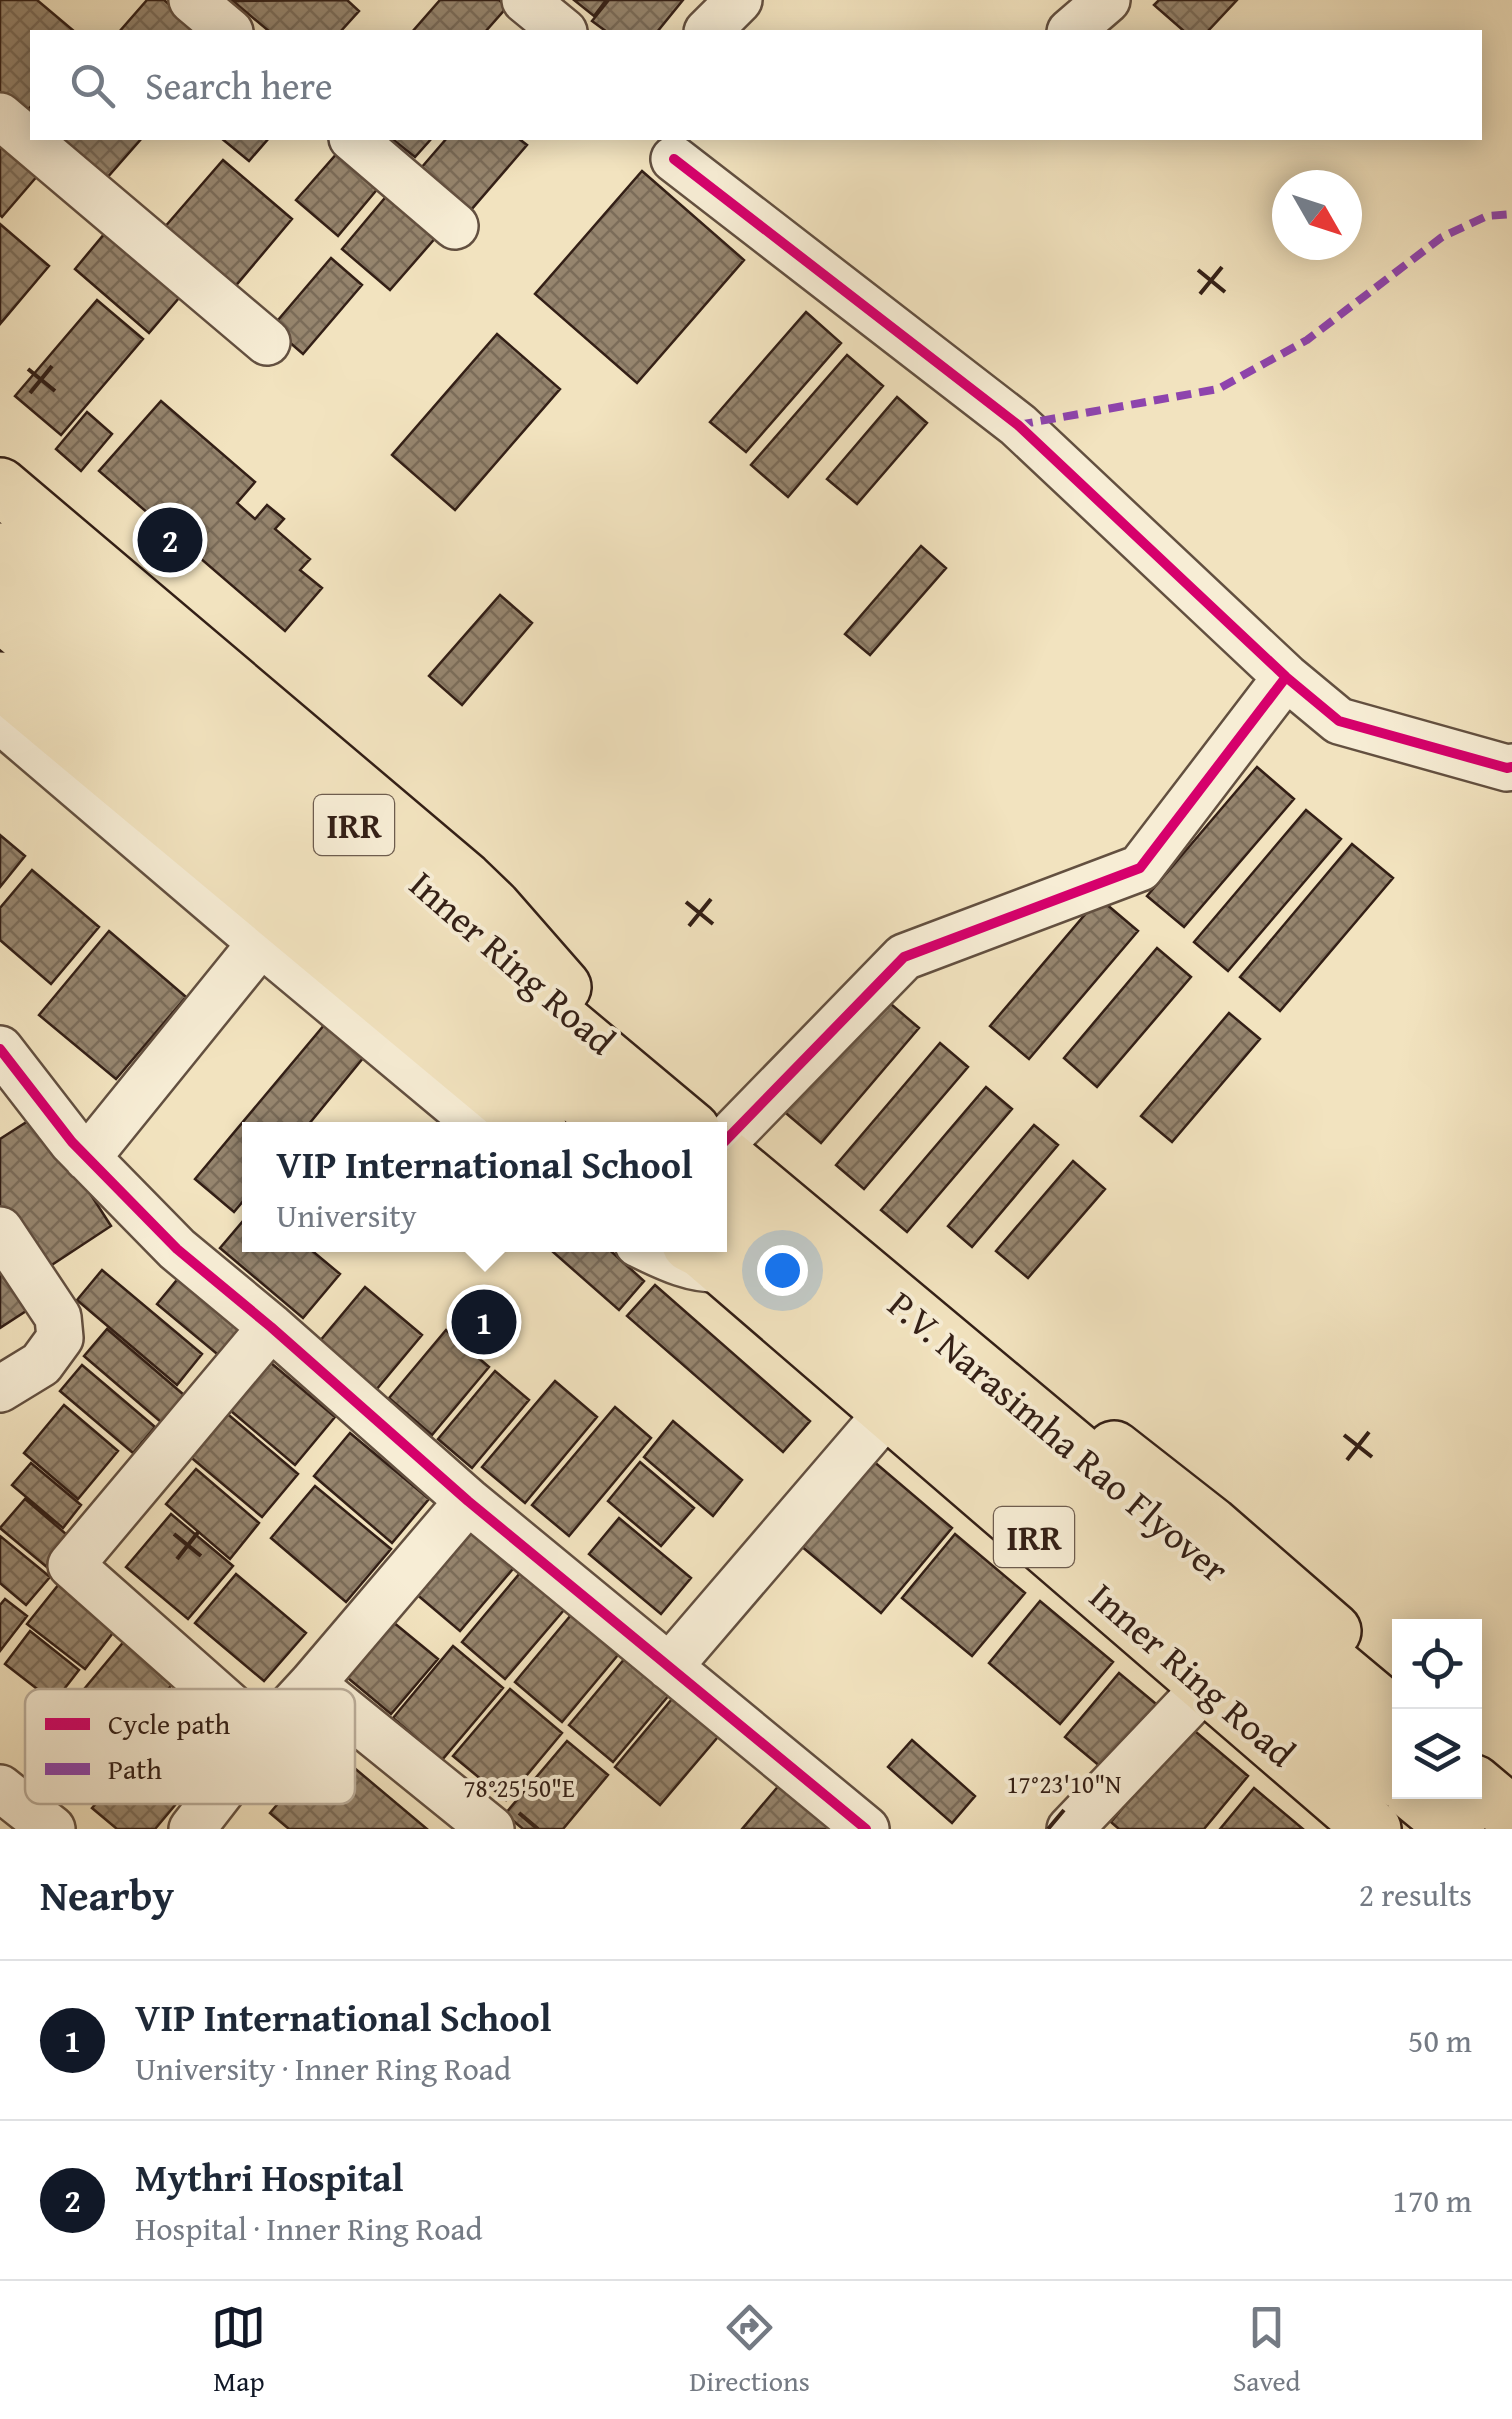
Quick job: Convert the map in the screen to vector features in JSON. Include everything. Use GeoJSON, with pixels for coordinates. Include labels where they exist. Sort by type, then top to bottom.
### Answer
{"type":"FeatureCollection","features":[{"type":"Feature","properties":{"kind":"main road"},"geometry":{"type":"LineString","coordinates":[[0,486],[479,893],[631,1065]]}},
{"type":"Feature","properties":{"kind":"main road","name":"Inner Ring Road"},"geometry":{"type":"LineString","coordinates":[[0,519],[694,1122]]}},
{"type":"Feature","properties":{"kind":"main road","name":"P.V. Narasimha Rao Flyover"},"geometry":{"type":"LineString","coordinates":[[0,552],[693,1122]]}},
{"type":"Feature","properties":{"kind":"main road"},"geometry":{"type":"LineString","coordinates":[[0,613],[609,1122]]}},
{"type":"Feature","properties":{"kind":"main road","name":"IRR"},"geometry":{"type":"LineString","coordinates":[[0,657],[549,1122]]}},
{"type":"Feature","properties":{"kind":"main road"},"geometry":{"type":"LineString","coordinates":[[0,680],[529,1122]]}},
{"type":"Feature","properties":{"kind":"main road","name":"Inner Ring Road"},"geometry":{"type":"LineString","coordinates":[[727,1150],[1210,1525],[1392,1681]]}},
{"type":"Feature","properties":{"kind":"main road","name":"P.V. Narasimha Rao Flyover"},"geometry":{"type":"LineString","coordinates":[[727,1151],[1392,1713]]}},
{"type":"Feature","properties":{"kind":"main road","name":"Inner Ring Road"},"geometry":{"type":"LineString","coordinates":[[715,1252],[887,1412],[1373,1829]]}},
{"type":"Feature","properties":{"kind":"main road","name":"P.V. Narasimha Rao Flyover"},"geometry":{"type":"LineString","coordinates":[[716,1252],[1392,1775]]}},
{"type":"Feature","properties":{"kind":"main road"},"geometry":{"type":"LineString","coordinates":[[1482,1759],[1512,1785]]}},
{"type":"Feature","properties":{"kind":"main road"},"geometry":{"type":"LineString","coordinates":[[1482,1790],[1512,1814]]}},
{"type":"Feature","properties":{"kind":"main road"},"geometry":{"type":"LineString","coordinates":[[1421,1799],[1457,1829]]}},
{"type":"Feature","properties":{"kind":"street"},"geometry":{"type":"LineString","coordinates":[[192,0],[228,30]]}},
{"type":"Feature","properties":{"kind":"street"},"geometry":{"type":"LineString","coordinates":[[525,0],[562,30]]}},
{"type":"Feature","properties":{"kind":"street"},"geometry":{"type":"LineString","coordinates":[[709,30],[738,0]]}},
{"type":"Feature","properties":{"kind":"street"},"geometry":{"type":"LineString","coordinates":[[1072,30],[1107,0]]}},
{"type":"Feature","properties":{"kind":"street"},"geometry":{"type":"LineString","coordinates":[[0,116],[266,342]]}},
{"type":"Feature","properties":{"kind":"street"},"geometry":{"type":"LineString","coordinates":[[354,140],[456,226]]}},
{"type":"Feature","properties":{"kind":"street"},"geometry":{"type":"LineString","coordinates":[[674,159],[1018,425],[1286,677],[1338,720],[1512,767]]}},
{"type":"Feature","properties":{"kind":"street"},"geometry":{"type":"LineString","coordinates":[[727,1124],[904,957],[1140,868],[1286,677]]}},
{"type":"Feature","properties":{"kind":"street"},"geometry":{"type":"LineString","coordinates":[[0,720],[475,1122]]}},
{"type":"Feature","properties":{"kind":"street"},"geometry":{"type":"LineString","coordinates":[[87,1158],[261,943]]}},
{"type":"Feature","properties":{"kind":"street"},"geometry":{"type":"LineString","coordinates":[[0,1049],[87,1158],[176,1249],[272,1327],[468,1500],[866,1829]]}},
{"type":"Feature","properties":{"kind":"street"},"geometry":{"type":"LineString","coordinates":[[0,1230],[58,1318],[60,1338],[41,1364],[0,1389]]}},
{"type":"Feature","properties":{"kind":"street"},"geometry":{"type":"LineString","coordinates":[[655,1252],[680,1264],[708,1270],[707,1252]]}},
{"type":"Feature","properties":{"kind":"street"},"geometry":{"type":"LineString","coordinates":[[211,1689],[71,1565],[272,1327]]}},
{"type":"Feature","properties":{"kind":"street"},"geometry":{"type":"LineString","coordinates":[[669,1667],[887,1412]]}},
{"type":"Feature","properties":{"kind":"street"},"geometry":{"type":"LineString","coordinates":[[307,1689],[468,1500]]}},
{"type":"Feature","properties":{"kind":"street"},"geometry":{"type":"LineString","coordinates":[[312,1684],[318,1689]]}},
{"type":"Feature","properties":{"kind":"street"},"geometry":{"type":"LineString","coordinates":[[1070,1829],[1207,1685]]}},
{"type":"Feature","properties":{"kind":"street"},"geometry":{"type":"LineString","coordinates":[[355,1719],[491,1829]]}},
{"type":"Feature","properties":{"kind":"street"},"geometry":{"type":"LineString","coordinates":[[0,1788],[52,1829]]}},
{"type":"Feature","properties":{"kind":"street"},"geometry":{"type":"LineString","coordinates":[[192,1829],[211,1804]]}},
{"type":"Feature","properties":{"kind":"building"},"geometry":{"type":"Polygon","coordinates":[[[0,0],[37,0],[73,30],[30,30],[30,107],[23,116],[0,96],[0,0]]]}},
{"type":"Feature","properties":{"kind":"building"},"geometry":{"type":"Polygon","coordinates":[[[147,0],[164,0],[196,27],[194,30],[121,30],[147,0]]]}},
{"type":"Feature","properties":{"kind":"building"},"geometry":{"type":"Polygon","coordinates":[[[347,0],[359,11],[342,30],[268,30],[233,1],[347,0]]]}},
{"type":"Feature","properties":{"kind":"building"},"geometry":{"type":"Polygon","coordinates":[[[440,0],[499,0],[507,7],[487,30],[414,30],[440,0]]]}},
{"type":"Feature","properties":{"kind":"building"},"geometry":{"type":"Polygon","coordinates":[[[574,0],[606,0],[594,16],[574,0]]]}},
{"type":"Feature","properties":{"kind":"building"},"geometry":{"type":"Polygon","coordinates":[[[609,0],[683,0],[659,30],[604,30],[592,21],[609,0]]]}},
{"type":"Feature","properties":{"kind":"building"},"geometry":{"type":"Polygon","coordinates":[[[1159,0],[1237,0],[1209,30],[1183,30],[1154,5],[1159,0]]]}},
{"type":"Feature","properties":{"kind":"building"},"geometry":{"type":"Polygon","coordinates":[[[0,129],[45,167],[2,217],[0,215],[0,129]]]}},
{"type":"Feature","properties":{"kind":"building"},"geometry":{"type":"Polygon","coordinates":[[[61,140],[140,140],[106,179],[61,140]]]}},
{"type":"Feature","properties":{"kind":"building"},"geometry":{"type":"Polygon","coordinates":[[[223,140],[267,140],[249,161],[223,140]]]}},
{"type":"Feature","properties":{"kind":"building"},"geometry":{"type":"Polygon","coordinates":[[[394,140],[430,140],[415,157],[394,140]]]}},
{"type":"Feature","properties":{"kind":"building"},"geometry":{"type":"Polygon","coordinates":[[[445,140],[521,140],[527,145],[471,210],[421,168],[445,140]]]}},
{"type":"Feature","properties":{"kind":"building"},"geometry":{"type":"Polygon","coordinates":[[[339,151],[380,186],[338,236],[296,200],[339,151]]]}},
{"type":"Feature","properties":{"kind":"building"},"geometry":{"type":"Polygon","coordinates":[[[223,160],[292,219],[233,289],[163,229],[223,160]]]}},
{"type":"Feature","properties":{"kind":"building"},"geometry":{"type":"Polygon","coordinates":[[[642,171],[744,260],[637,383],[535,294],[642,171]]]}},
{"type":"Feature","properties":{"kind":"building"},"geometry":{"type":"Polygon","coordinates":[[[389,193],[438,235],[390,290],[342,249],[389,193]]]}},
{"type":"Feature","properties":{"kind":"building"},"geometry":{"type":"Polygon","coordinates":[[[0,224],[49,266],[0,324],[0,224]]]}},
{"type":"Feature","properties":{"kind":"building"},"geometry":{"type":"Polygon","coordinates":[[[110,227],[185,291],[149,333],[75,269],[110,227]]]}},
{"type":"Feature","properties":{"kind":"building"},"geometry":{"type":"Polygon","coordinates":[[[331,258],[362,285],[303,354],[272,327],[331,258]]]}},
{"type":"Feature","properties":{"kind":"building"},"geometry":{"type":"Polygon","coordinates":[[[97,300],[143,339],[61,435],[15,396],[97,300]]]}},
{"type":"Feature","properties":{"kind":"building"},"geometry":{"type":"Polygon","coordinates":[[[806,312],[841,343],[746,452],[710,422],[806,312]]]}},
{"type":"Feature","properties":{"kind":"building"},"geometry":{"type":"Polygon","coordinates":[[[497,334],[560,389],[455,510],[392,455],[497,334]]]}},
{"type":"Feature","properties":{"kind":"building"},"geometry":{"type":"Polygon","coordinates":[[[847,355],[883,386],[788,497],[751,465],[847,355]]]}},
{"type":"Feature","properties":{"kind":"building"},"geometry":{"type":"Polygon","coordinates":[[[897,397],[927,423],[857,504],[827,479],[897,397]]]}},
{"type":"Feature","properties":{"kind":"building"},"geometry":{"type":"Polygon","coordinates":[[[161,401],[255,482],[237,503],[255,519],[267,505],[284,519],[275,529],[310,559],[300,570],[322,588],[285,631],[99,471],[161,401]]]}},
{"type":"Feature","properties":{"kind":"building"},"geometry":{"type":"Polygon","coordinates":[[[87,412],[112,434],[81,471],[56,449],[87,412]]]}},
{"type":"Feature","properties":{"kind":"building"},"geometry":{"type":"Polygon","coordinates":[[[921,546],[946,568],[870,655],[845,634],[921,546]]]}},
{"type":"Feature","properties":{"kind":"building"},"geometry":{"type":"Polygon","coordinates":[[[500,595],[532,623],[462,705],[429,676],[500,595]]]}},
{"type":"Feature","properties":{"kind":"building"},"geometry":{"type":"Polygon","coordinates":[[[1257,767],[1294,799],[1184,927],[1147,896],[1257,767]]]}},
{"type":"Feature","properties":{"kind":"building"},"geometry":{"type":"Polygon","coordinates":[[[1306,810],[1341,839],[1228,971],[1194,942],[1306,810]]]}},
{"type":"Feature","properties":{"kind":"building"},"geometry":{"type":"Polygon","coordinates":[[[0,835],[25,856],[0,887],[0,835]]]}},
{"type":"Feature","properties":{"kind":"building"},"geometry":{"type":"Polygon","coordinates":[[[1352,844],[1393,878],[1280,1011],[1240,977],[1352,844]]]}},
{"type":"Feature","properties":{"kind":"building"},"geometry":{"type":"Polygon","coordinates":[[[32,870],[99,927],[51,984],[0,940],[0,908],[32,870]]]}},
{"type":"Feature","properties":{"kind":"building"},"geometry":{"type":"Polygon","coordinates":[[[1099,898],[1138,931],[1029,1059],[990,1026],[1099,898]]]}},
{"type":"Feature","properties":{"kind":"building"},"geometry":{"type":"Polygon","coordinates":[[[109,931],[186,997],[116,1079],[39,1015],[109,931]]]}},
{"type":"Feature","properties":{"kind":"building"},"geometry":{"type":"Polygon","coordinates":[[[1157,948],[1191,977],[1097,1087],[1064,1058],[1157,948]]]}},
{"type":"Feature","properties":{"kind":"building"},"geometry":{"type":"Polygon","coordinates":[[[878,993],[919,1028],[821,1143],[780,1108],[878,993]]]}},
{"type":"Feature","properties":{"kind":"building"},"geometry":{"type":"Polygon","coordinates":[[[1229,1013],[1260,1039],[1172,1142],[1141,1116],[1229,1013]]]}},
{"type":"Feature","properties":{"kind":"building"},"geometry":{"type":"Polygon","coordinates":[[[325,1024],[364,1057],[311,1122],[243,1122],[325,1024]]]}},
{"type":"Feature","properties":{"kind":"building"},"geometry":{"type":"Polygon","coordinates":[[[940,1043],[968,1067],[864,1189],[836,1165],[940,1043]]]}},
{"type":"Feature","properties":{"kind":"building"},"geometry":{"type":"Polygon","coordinates":[[[986,1087],[1012,1109],[907,1232],[881,1210],[986,1087]]]}},
{"type":"Feature","properties":{"kind":"building"},"geometry":{"type":"Polygon","coordinates":[[[39,1114],[111,1226],[38,1274],[0,1214],[0,1139],[39,1114]]]}},
{"type":"Feature","properties":{"kind":"building"},"geometry":{"type":"Polygon","coordinates":[[[242,1123],[242,1202],[234,1212],[195,1179],[242,1123]]]}},
{"type":"Feature","properties":{"kind":"building"},"geometry":{"type":"Polygon","coordinates":[[[1034,1125],[1058,1145],[972,1247],[948,1226],[1034,1125]]]}},
{"type":"Feature","properties":{"kind":"building"},"geometry":{"type":"Polygon","coordinates":[[[1073,1161],[1105,1189],[1028,1278],[996,1251],[1073,1161]]]}},
{"type":"Feature","properties":{"kind":"building"},"geometry":{"type":"Polygon","coordinates":[[[242,1222],[242,1252],[314,1252],[340,1274],[303,1318],[220,1248],[242,1222]]]}},
{"type":"Feature","properties":{"kind":"building"},"geometry":{"type":"Polygon","coordinates":[[[553,1252],[612,1252],[644,1281],[619,1310],[553,1252]]]}},
{"type":"Feature","properties":{"kind":"building"},"geometry":{"type":"Polygon","coordinates":[[[0,1256],[43,1300],[0,1328],[0,1256]]]}},
{"type":"Feature","properties":{"kind":"building"},"geometry":{"type":"Polygon","coordinates":[[[190,1264],[255,1319],[222,1358],[157,1304],[190,1264]]]}},
{"type":"Feature","properties":{"kind":"building"},"geometry":{"type":"Polygon","coordinates":[[[102,1270],[202,1354],[177,1385],[77,1300],[102,1270]]]}},
{"type":"Feature","properties":{"kind":"building"},"geometry":{"type":"Polygon","coordinates":[[[655,1285],[810,1421],[783,1452],[627,1316],[655,1285]]]}},
{"type":"Feature","properties":{"kind":"building"},"geometry":{"type":"Polygon","coordinates":[[[365,1287],[422,1335],[376,1390],[319,1342],[365,1287]]]}},
{"type":"Feature","properties":{"kind":"building"},"geometry":{"type":"Polygon","coordinates":[[[107,1329],[191,1401],[168,1428],[84,1356],[107,1329]]]}},
{"type":"Feature","properties":{"kind":"building"},"geometry":{"type":"Polygon","coordinates":[[[446,1330],[489,1367],[432,1435],[389,1398],[446,1330]]]}},
{"type":"Feature","properties":{"kind":"building"},"geometry":{"type":"Polygon","coordinates":[[[258,1352],[335,1417],[295,1465],[218,1400],[258,1352]]]}},
{"type":"Feature","properties":{"kind":"building"},"geometry":{"type":"Polygon","coordinates":[[[82,1365],[155,1427],[133,1453],[60,1391],[82,1365]]]}},
{"type":"Feature","properties":{"kind":"building"},"geometry":{"type":"Polygon","coordinates":[[[495,1371],[529,1400],[472,1468],[438,1439],[495,1371]]]}},
{"type":"Feature","properties":{"kind":"building"},"geometry":{"type":"Polygon","coordinates":[[[555,1381],[597,1417],[525,1503],[482,1467],[555,1381]]]}},
{"type":"Feature","properties":{"kind":"building"},"geometry":{"type":"Polygon","coordinates":[[[64,1405],[118,1451],[78,1499],[24,1453],[64,1405]]]}},
{"type":"Feature","properties":{"kind":"building"},"geometry":{"type":"Polygon","coordinates":[[[615,1407],[651,1438],[569,1536],[532,1505],[615,1407]]]}},
{"type":"Feature","properties":{"kind":"building"},"geometry":{"type":"Polygon","coordinates":[[[224,1411],[298,1474],[262,1517],[187,1454],[224,1411]]]}},
{"type":"Feature","properties":{"kind":"building"},"geometry":{"type":"Polygon","coordinates":[[[673,1421],[742,1480],[713,1516],[644,1457],[673,1421]]]}},
{"type":"Feature","properties":{"kind":"building"},"geometry":{"type":"Polygon","coordinates":[[[350,1433],[429,1499],[392,1543],[314,1476],[350,1433]]]}},
{"type":"Feature","properties":{"kind":"building"},"geometry":{"type":"Polygon","coordinates":[[[872,1460],[952,1528],[881,1613],[800,1545],[872,1460]]]}},
{"type":"Feature","properties":{"kind":"building"},"geometry":{"type":"Polygon","coordinates":[[[640,1462],[694,1508],[661,1546],[608,1501],[640,1462]]]}},
{"type":"Feature","properties":{"kind":"building"},"geometry":{"type":"Polygon","coordinates":[[[31,1463],[81,1505],[63,1528],[12,1485],[31,1463]]]}},
{"type":"Feature","properties":{"kind":"building"},"geometry":{"type":"Polygon","coordinates":[[[196,1469],[259,1523],[230,1559],[166,1504],[196,1469]]]}},
{"type":"Feature","properties":{"kind":"building"},"geometry":{"type":"Polygon","coordinates":[[[315,1486],[391,1549],[346,1602],[271,1538],[315,1486]]]}},
{"type":"Feature","properties":{"kind":"building"},"geometry":{"type":"Polygon","coordinates":[[[25,1499],[73,1540],[48,1568],[0,1528],[25,1499]]]}},
{"type":"Feature","properties":{"kind":"building"},"geometry":{"type":"Polygon","coordinates":[[[171,1514],[233,1566],[188,1619],[126,1567],[171,1514]]]}},
{"type":"Feature","properties":{"kind":"building"},"geometry":{"type":"Polygon","coordinates":[[[466,1518],[518,1563],[460,1631],[408,1587],[466,1518]]]}},
{"type":"Feature","properties":{"kind":"building"},"geometry":{"type":"Polygon","coordinates":[[[619,1518],[691,1578],[661,1614],[589,1554],[619,1518]]]}},
{"type":"Feature","properties":{"kind":"building"},"geometry":{"type":"Polygon","coordinates":[[[955,1534],[1025,1593],[972,1656],[902,1598],[955,1534]]]}},
{"type":"Feature","properties":{"kind":"building"},"geometry":{"type":"Polygon","coordinates":[[[0,1536],[50,1577],[26,1605],[0,1583],[0,1536]]]}},
{"type":"Feature","properties":{"kind":"building"},"geometry":{"type":"Polygon","coordinates":[[[520,1573],[564,1610],[505,1679],[462,1642],[520,1573]]]}},
{"type":"Feature","properties":{"kind":"building"},"geometry":{"type":"Polygon","coordinates":[[[236,1574],[306,1633],[264,1681],[195,1623],[236,1574]]]}},
{"type":"Feature","properties":{"kind":"building"},"geometry":{"type":"Polygon","coordinates":[[[59,1584],[116,1629],[85,1669],[27,1624],[59,1584]]]}},
{"type":"Feature","properties":{"kind":"building"},"geometry":{"type":"Polygon","coordinates":[[[5,1599],[27,1616],[0,1651],[0,1605],[5,1599]]]}},
{"type":"Feature","properties":{"kind":"building"},"geometry":{"type":"Polygon","coordinates":[[[1040,1601],[1113,1662],[1060,1724],[989,1663],[1040,1601]]]}},
{"type":"Feature","properties":{"kind":"building"},"geometry":{"type":"Polygon","coordinates":[[[382,1613],[438,1659],[391,1714],[336,1668],[382,1613]]]}},
{"type":"Feature","properties":{"kind":"building"},"geometry":{"type":"Polygon","coordinates":[[[571,1615],[618,1655],[562,1722],[515,1682],[571,1615]]]}},
{"type":"Feature","properties":{"kind":"building"},"geometry":{"type":"Polygon","coordinates":[[[30,1631],[79,1670],[64,1689],[37,1689],[5,1664],[30,1631]]]}},
{"type":"Feature","properties":{"kind":"building"},"geometry":{"type":"Polygon","coordinates":[[[131,1633],[181,1674],[168,1689],[84,1689],[131,1633]]]}},
{"type":"Feature","properties":{"kind":"building"},"geometry":{"type":"Polygon","coordinates":[[[453,1646],[503,1688],[442,1760],[393,1718],[453,1646]]]}},
{"type":"Feature","properties":{"kind":"building"},"geometry":{"type":"Polygon","coordinates":[[[626,1657],[670,1694],[613,1762],[569,1725],[626,1657]]]}},
{"type":"Feature","properties":{"kind":"building"},"geometry":{"type":"Polygon","coordinates":[[[1119,1673],[1168,1714],[1114,1778],[1065,1737],[1119,1673]]]}},
{"type":"Feature","properties":{"kind":"building"},"geometry":{"type":"Polygon","coordinates":[[[188,1680],[199,1689],[180,1689],[188,1680]]]}},
{"type":"Feature","properties":{"kind":"building"},"geometry":{"type":"Polygon","coordinates":[[[510,1689],[562,1733],[506,1800],[453,1756],[510,1689]]]}},
{"type":"Feature","properties":{"kind":"building"},"geometry":{"type":"Polygon","coordinates":[[[677,1693],[723,1731],[660,1805],[615,1767],[677,1693]]]}},
{"type":"Feature","properties":{"kind":"building"},"geometry":{"type":"Polygon","coordinates":[[[1190,1727],[1248,1776],[1204,1829],[1119,1829],[1111,1822],[1190,1727]]]}},
{"type":"Feature","properties":{"kind":"building"},"geometry":{"type":"Polygon","coordinates":[[[912,1740],[975,1796],[952,1823],[888,1767],[912,1740]]]}},
{"type":"Feature","properties":{"kind":"building"},"geometry":{"type":"Polygon","coordinates":[[[567,1741],[608,1775],[563,1829],[523,1829],[505,1814],[567,1741]]]}},
{"type":"Feature","properties":{"kind":"building"},"geometry":{"type":"Polygon","coordinates":[[[355,1769],[427,1829],[289,1829],[270,1813],[278,1804],[355,1804],[355,1769]]]}},
{"type":"Feature","properties":{"kind":"building"},"geometry":{"type":"Polygon","coordinates":[[[781,1783],[833,1829],[742,1829],[781,1783]]]}},
{"type":"Feature","properties":{"kind":"building"},"geometry":{"type":"Polygon","coordinates":[[[1254,1788],[1303,1829],[1220,1829],[1254,1788]]]}},
{"type":"Feature","properties":{"kind":"building"},"geometry":{"type":"Polygon","coordinates":[[[95,1804],[176,1804],[155,1829],[117,1829],[92,1808],[95,1804]]]}},
{"type":"Feature","properties":{"kind":"marked path"},"geometry":{"type":"LineString","coordinates":[[1018,425],[1218,389],[1307,340],[1442,237],[1487,216],[1512,214]]}},
{"type":"Feature","properties":{"kind":"cycle path"},"geometry":{"type":"LineString","coordinates":[[674,159],[1018,425],[1286,677],[1339,721],[1512,767]]}},
{"type":"Feature","properties":{"kind":"cycle path"},"geometry":{"type":"LineString","coordinates":[[727,1139],[904,957],[1140,868],[1286,677]]}},
{"type":"Feature","properties":{"kind":"cycle path"},"geometry":{"type":"LineString","coordinates":[[0,1049],[72,1142],[177,1249],[468,1501],[866,1829]]}},
{"type":"Feature","properties":{"kind":"place","name":"Mythri Hospital"},"geometry":{"type":"Point","coordinates":[170,540]}},
{"type":"Feature","properties":{"kind":"place","name":"VIP International School"},"geometry":{"type":"Point","coordinates":[484,1322]}}]}
